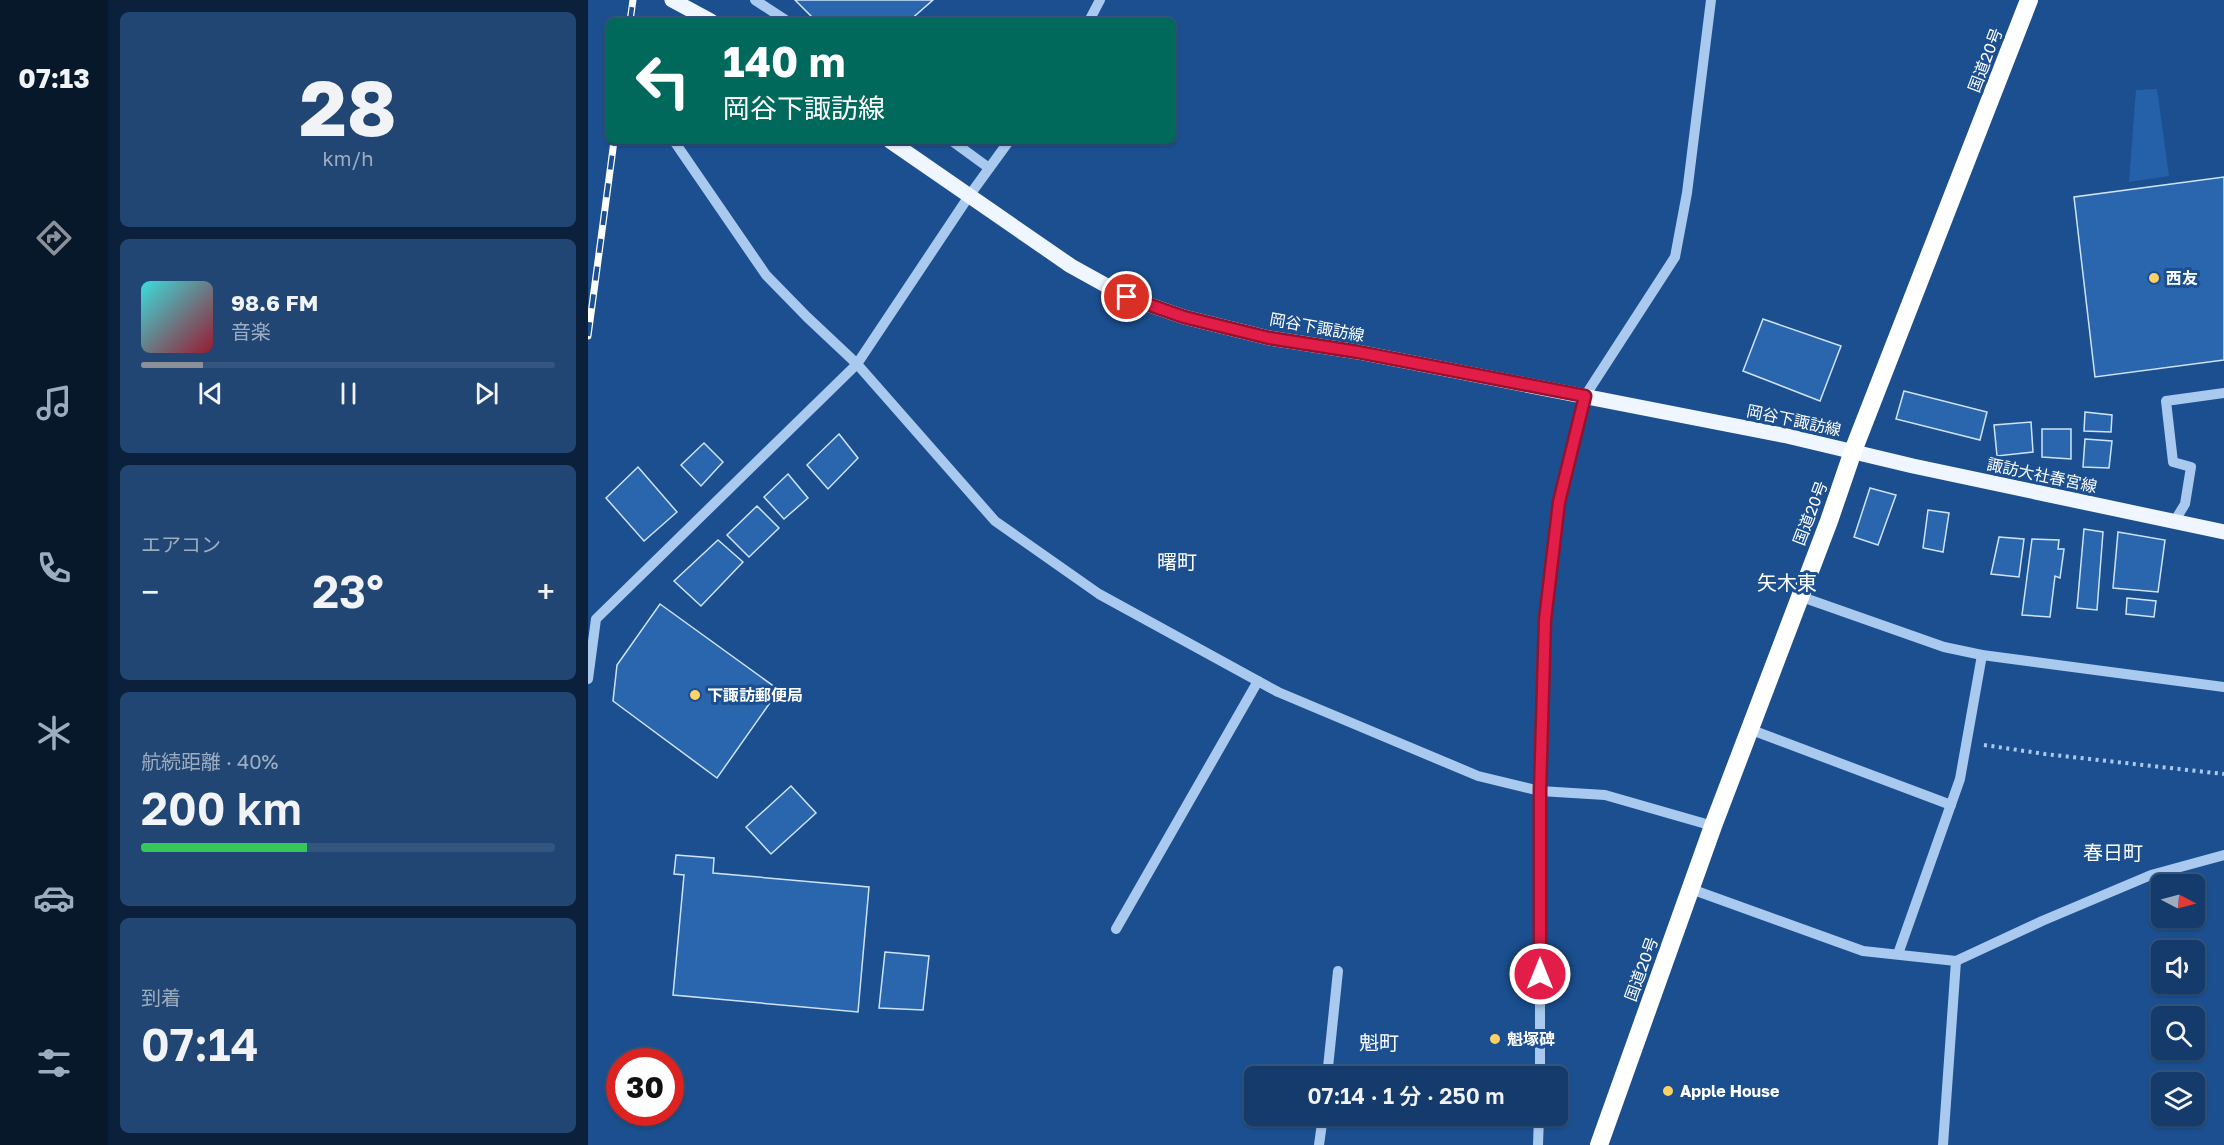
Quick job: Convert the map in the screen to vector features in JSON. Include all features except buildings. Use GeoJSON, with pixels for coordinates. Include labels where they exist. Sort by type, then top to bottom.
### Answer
{"type":"FeatureCollection","features":[{"type":"Feature","properties":{"kind":"highway","name":"国道20号"},"geometry":{"type":"LineString","coordinates":[[1599,1145],[1713,826],[1837,500],[1853,451],[2029,0]]}},
{"type":"Feature","properties":{"kind":"main road"},"geometry":{"type":"LineString","coordinates":[[672,0],[705,18]]}},
{"type":"Feature","properties":{"kind":"main road","name":"岡谷下諏訪線"},"geometry":{"type":"LineString","coordinates":[[894,144],[1071,266],[1127,297],[1184,317],[1269,338],[1358,352],[1853,451]]}},
{"type":"Feature","properties":{"kind":"main road","name":"諏訪大社春宮線"},"geometry":{"type":"LineString","coordinates":[[1853,451],[2224,532]]}},
{"type":"Feature","properties":{"kind":"street"},"geometry":{"type":"LineString","coordinates":[[755,0],[782,18]]}},
{"type":"Feature","properties":{"kind":"street"},"geometry":{"type":"LineString","coordinates":[[1091,18],[1100,0]]}},
{"type":"Feature","properties":{"kind":"street"},"geometry":{"type":"LineString","coordinates":[[1540,1066],[1540,791],[1545,620],[1559,502],[1585,396],[1675,257],[1688,193],[1711,0]]}},
{"type":"Feature","properties":{"kind":"street"},"geometry":{"type":"LineString","coordinates":[[676,144],[766,275],[857,364],[995,521],[1100,594],[1278,692],[1478,776],[1540,791],[1605,795],[1713,826]]}},
{"type":"Feature","properties":{"kind":"street"},"geometry":{"type":"LineString","coordinates":[[956,144],[989,168]]}},
{"type":"Feature","properties":{"kind":"street"},"geometry":{"type":"LineString","coordinates":[[588,680],[592,617],[857,364],[969,196],[1007,144]]}},
{"type":"Feature","properties":{"kind":"street"},"geometry":{"type":"LineString","coordinates":[[2174,522],[2186,504],[2191,467],[2173,462],[2166,401],[2224,393]]}},
{"type":"Feature","properties":{"kind":"street"},"geometry":{"type":"LineString","coordinates":[[1799,596],[1944,647],[1982,655],[2224,687]]}},
{"type":"Feature","properties":{"kind":"street"},"geometry":{"type":"LineString","coordinates":[[1898,954],[1960,779],[1982,655]]}},
{"type":"Feature","properties":{"kind":"street"},"geometry":{"type":"LineString","coordinates":[[1116,929],[1258,681]]}},
{"type":"Feature","properties":{"kind":"street"},"geometry":{"type":"LineString","coordinates":[[1749,729],[1951,805]]}},
{"type":"Feature","properties":{"kind":"street"},"geometry":{"type":"LineString","coordinates":[[1691,889],[1863,951],[1956,961],[2042,921],[2151,875],[2224,855]]}},
{"type":"Feature","properties":{"kind":"street"},"geometry":{"type":"LineString","coordinates":[[1943,1145],[1956,961]]}},
{"type":"Feature","properties":{"kind":"street"},"geometry":{"type":"LineString","coordinates":[[1328,1066],[1338,971]]}},
{"type":"Feature","properties":{"kind":"street"},"geometry":{"type":"LineString","coordinates":[[1319,1145],[1322,1126]]}},
{"type":"Feature","properties":{"kind":"street"},"geometry":{"type":"LineString","coordinates":[[1538,1145],[1539,1126]]}},
{"type":"Feature","properties":{"kind":"path"},"geometry":{"type":"LineString","coordinates":[[1967,742],[2045,754],[2224,774]]}},
{"type":"Feature","properties":{"kind":"path"},"geometry":{"type":"LineString","coordinates":[[1505,1039],[1521,1041]]}},
{"type":"Feature","properties":{"kind":"shaded area"},"geometry":{"type":"Polygon","coordinates":[[[2157,89],[2169,176],[2129,182],[2136,90],[2157,89]]]}},
{"type":"Feature","properties":{"kind":"railway"},"geometry":{"type":"LineString","coordinates":[[630,18],[633,0]]}},
{"type":"Feature","properties":{"kind":"railway"},"geometry":{"type":"LineString","coordinates":[[588,336],[614,144]]}},
{"type":"Feature","properties":{"kind":"place","name":"西友"},"geometry":{"type":"Point","coordinates":[2154,278]}},
{"type":"Feature","properties":{"kind":"place","name":"下諏訪郵便局"},"geometry":{"type":"Point","coordinates":[695,695]}},
{"type":"Feature","properties":{"kind":"place","name":"魁塚碑"},"geometry":{"type":"Point","coordinates":[1495,1039]}},
{"type":"Feature","properties":{"kind":"place","name":"Apple House"},"geometry":{"type":"Point","coordinates":[1668,1091]}},
{"type":"Feature","properties":{"kind":"district","name":"曙町"},"geometry":{"type":"Point","coordinates":[1177,562]}},
{"type":"Feature","properties":{"kind":"district","name":"矢木東"},"geometry":{"type":"Point","coordinates":[1787,583]}},
{"type":"Feature","properties":{"kind":"district","name":"春日町"},"geometry":{"type":"Point","coordinates":[2113,853]}},
{"type":"Feature","properties":{"kind":"district","name":"魁町"},"geometry":{"type":"Point","coordinates":[1379,1043]}},
{"type":"Feature","properties":{"kind":"route"},"geometry":{"type":"LineString","coordinates":[[1127,297],[1184,317],[1269,338],[1358,352],[1585,396],[1559,502],[1545,620],[1540,791],[1540,974]]}}]}
